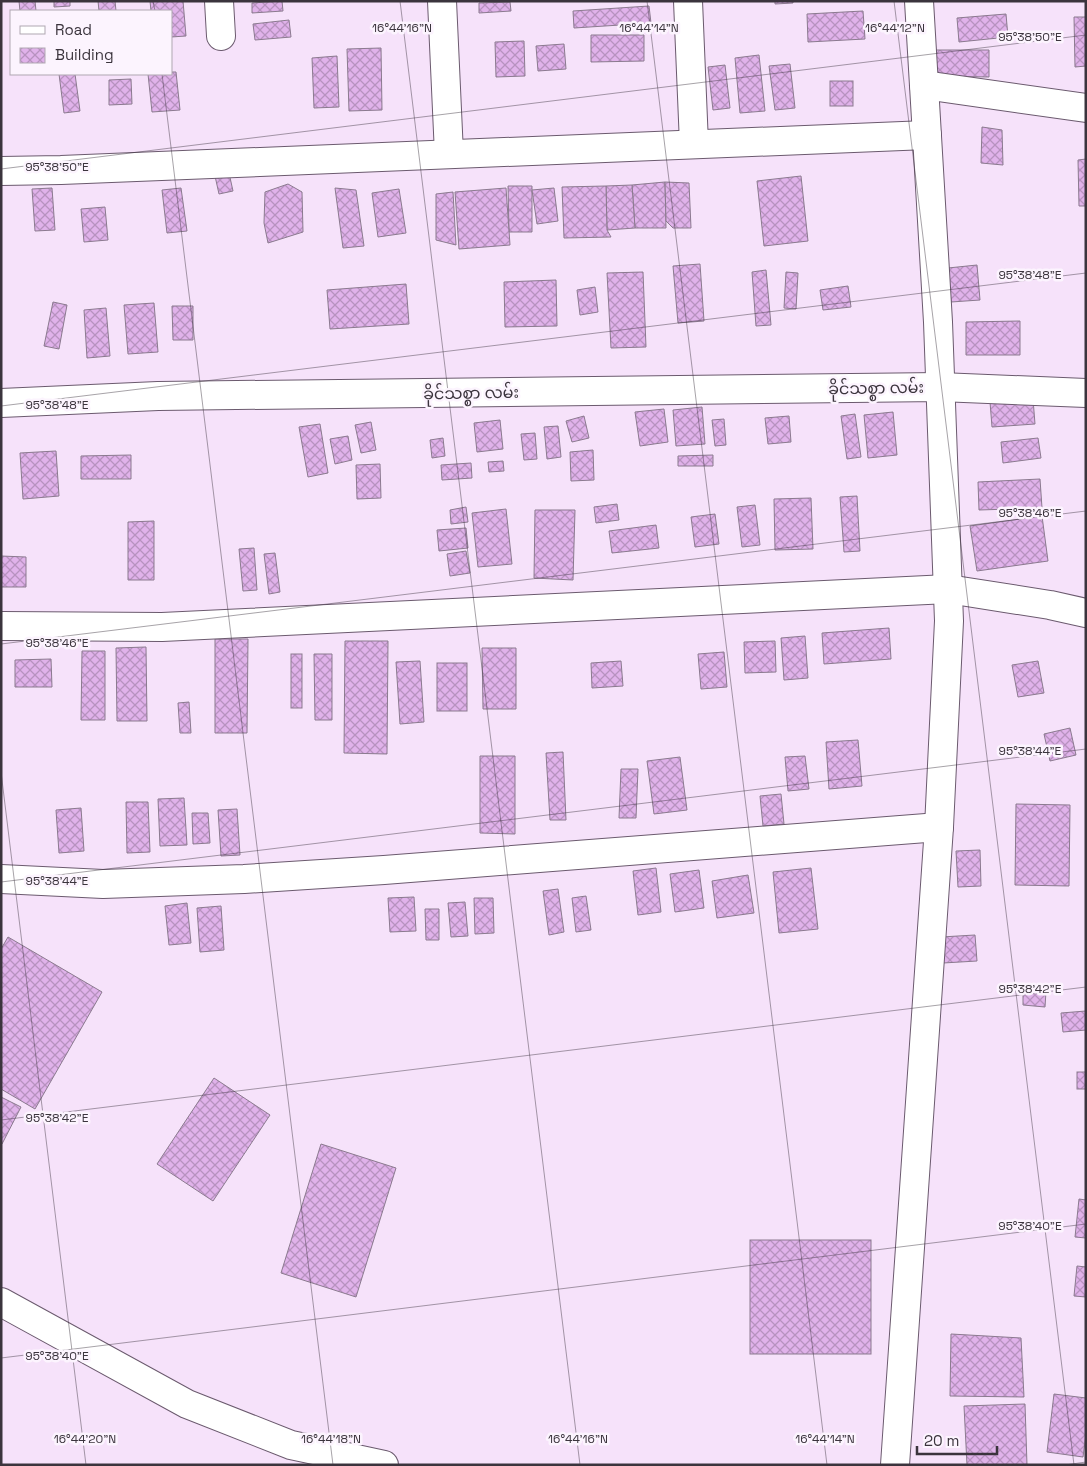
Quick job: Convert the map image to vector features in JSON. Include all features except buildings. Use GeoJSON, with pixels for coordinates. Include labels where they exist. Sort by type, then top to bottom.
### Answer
{"type":"FeatureCollection","features":[{"type":"Feature","properties":{"kind":"street"},"geometry":{"type":"LineString","coordinates":[[219,1],[220,36]]}},
{"type":"Feature","properties":{"kind":"street"},"geometry":{"type":"LineString","coordinates":[[442,1],[449,154]]}},
{"type":"Feature","properties":{"kind":"street"},"geometry":{"type":"LineString","coordinates":[[688,1],[694,144]]}},
{"type":"Feature","properties":{"kind":"street"},"geometry":{"type":"LineString","coordinates":[[894,1465],[939,827],[949,621],[938,322],[919,1]]}},
{"type":"Feature","properties":{"kind":"street"},"geometry":{"type":"LineString","coordinates":[[924,85],[1086,108]]}},
{"type":"Feature","properties":{"kind":"street"},"geometry":{"type":"LineString","coordinates":[[1,171],[926,135]]}},
{"type":"Feature","properties":{"kind":"street","name":"ခိုင်သစ္စာ လမ်း"},"geometry":{"type":"LineString","coordinates":[[1,404],[158,396],[940,387],[1086,393]]}},
{"type":"Feature","properties":{"kind":"street"},"geometry":{"type":"LineString","coordinates":[[1,626],[162,627],[948,589],[1050,605],[1086,613]]}},
{"type":"Feature","properties":{"kind":"street"},"geometry":{"type":"LineString","coordinates":[[1,879],[103,884],[253,878],[384,870],[939,827]]}},
{"type":"Feature","properties":{"kind":"street"},"geometry":{"type":"LineString","coordinates":[[1,1302],[187,1404],[291,1444],[384,1465]]}}]}
